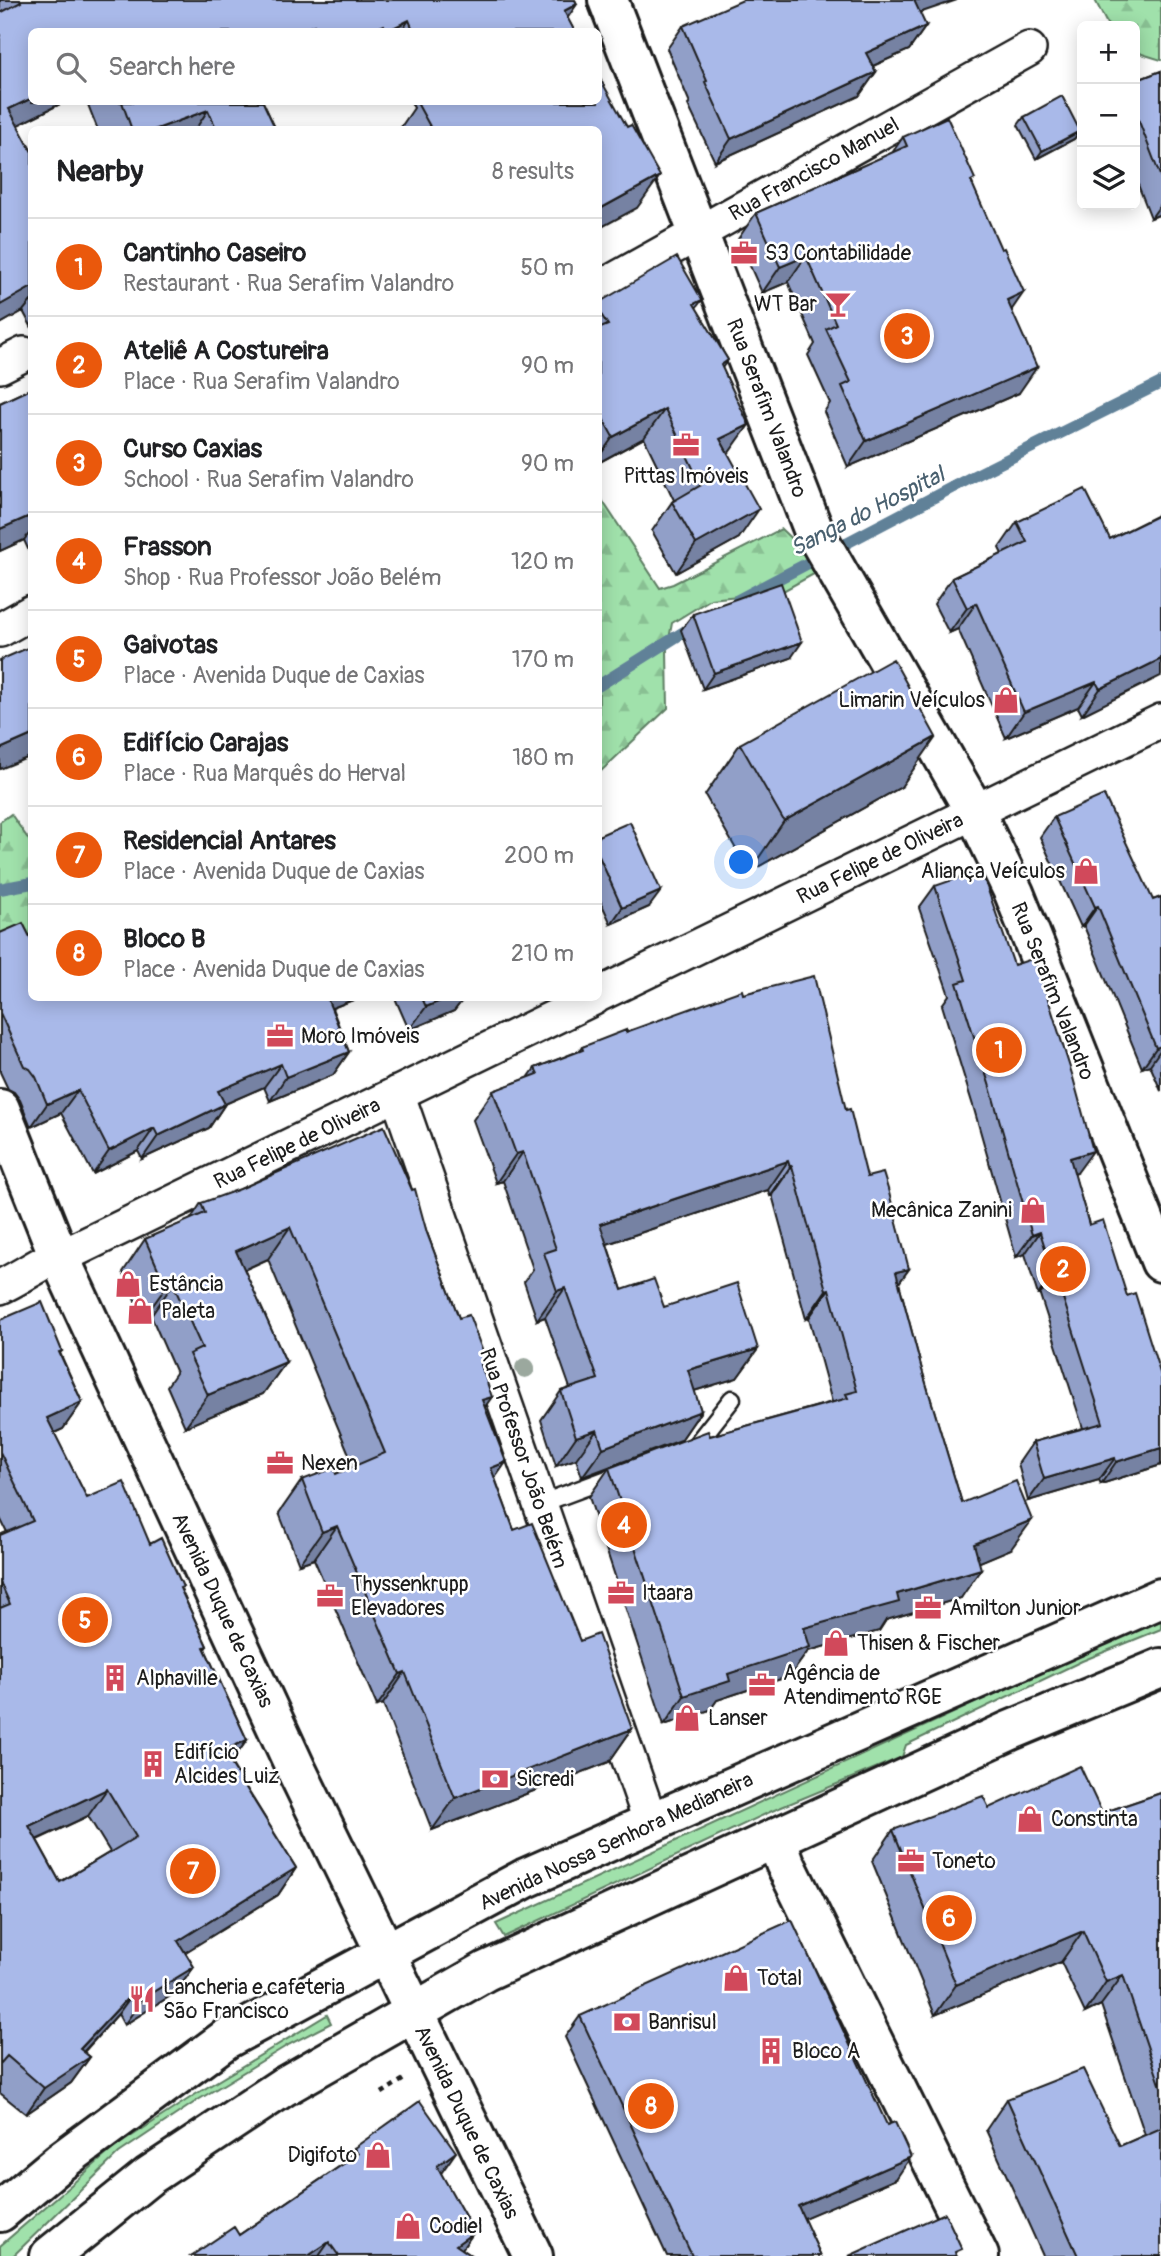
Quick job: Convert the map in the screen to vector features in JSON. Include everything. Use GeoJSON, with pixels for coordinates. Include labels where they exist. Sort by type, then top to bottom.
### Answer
{"type":"FeatureCollection","features":[{"type":"Feature","properties":{"kind":"street","name":"Rua Serafim Valandro"},"geometry":{"type":"LineString","coordinates":[[608,0],[813,529],[975,812],[1014,893],[1161,1262]]}},
{"type":"Feature","properties":{"kind":"street","name":"Rua Francisco Manuel"},"geometry":{"type":"LineString","coordinates":[[602,287],[1029,48]]}},
{"type":"Feature","properties":{"kind":"street"},"geometry":{"type":"LineString","coordinates":[[0,630],[28,614]]}},
{"type":"Feature","properties":{"kind":"street","name":"Rua Felipe de Oliveira"},"geometry":{"type":"LineString","coordinates":[[602,993],[1161,721]]}},
{"type":"Feature","properties":{"kind":"street","name":"Rua Felipe de Oliveira"},"geometry":{"type":"LineString","coordinates":[[0,1287],[26,1275],[58,1254],[89,1244],[586,1001]]}},
{"type":"Feature","properties":{"kind":"street","name":"Rua Professor João Belém"},"geometry":{"type":"LineString","coordinates":[[397,1093],[651,1823]]}},
{"type":"Feature","properties":{"kind":"street","name":"Avenida Duque de Caxias"},"geometry":{"type":"LineString","coordinates":[[0,1109],[58,1254],[285,1744],[533,2256]]}},
{"type":"Feature","properties":{"kind":"street","name":"Avenida Nossa Senhora Medianeira"},"geometry":{"type":"LineString","coordinates":[[0,2212],[60,2162],[226,2039],[384,1953],[526,1878],[1161,1598]]}},
{"type":"Feature","properties":{"kind":"street"},"geometry":{"type":"LineString","coordinates":[[50,2256],[149,2176],[283,2087],[486,1972],[1009,1731],[1161,1668]]}},
{"type":"Feature","properties":{"kind":"street"},"geometry":{"type":"LineString","coordinates":[[776,1838],[785,1863],[979,2256]]}},
{"type":"Feature","properties":{"kind":"lane"},"geometry":{"type":"LineString","coordinates":[[682,1451],[695,1446],[732,1399]]}},
{"type":"Feature","properties":{"kind":"lane"},"geometry":{"type":"LineString","coordinates":[[540,1504],[631,1470]]}},
{"type":"Feature","properties":{"kind":"green space"},"geometry":{"type":"Polygon","coordinates":[[[1095,0],[1161,0],[1161,60],[1140,53],[1140,21],[1106,21],[1095,0]]]}},
{"type":"Feature","properties":{"kind":"green space"},"geometry":{"type":"Polygon","coordinates":[[[602,500],[660,588],[673,584],[781,529],[823,569],[783,591],[711,599],[672,623],[667,650],[668,708],[602,770],[602,500]]]}},
{"type":"Feature","properties":{"kind":"green space"},"geometry":{"type":"Polygon","coordinates":[[[11,814],[28,839],[28,936],[0,940],[0,822],[11,814]]]}},
{"type":"Feature","properties":{"kind":"green space"},"geometry":{"type":"Polygon","coordinates":[[[1161,1620],[1161,1629],[1082,1661],[906,1745],[902,1757],[772,1811],[504,1937],[496,1924],[1079,1655],[1161,1620]]]}},
{"type":"Feature","properties":{"kind":"green space"},"geometry":{"type":"Polygon","coordinates":[[[327,2015],[331,2023],[288,2045],[198,2100],[119,2153],[13,2256],[0,2256],[0,2246],[115,2147],[196,2094],[327,2015]]]}},
{"type":"Feature","properties":{"kind":"building"},"geometry":{"type":"Polygon","coordinates":[[[20,0],[575,0],[577,4],[564,11],[573,28],[412,28],[409,20],[393,28],[386,28],[384,25],[378,28],[315,28],[314,25],[307,28],[28,28],[28,100],[9,109],[28,145],[28,289],[0,305],[0,13],[21,2],[20,0]]]}},
{"type":"Feature","properties":{"kind":"building"},"geometry":{"type":"Polygon","coordinates":[[[743,0],[914,0],[926,26],[866,53],[876,72],[731,139],[683,26],[743,0]]]}},
{"type":"Feature","properties":{"kind":"building"},"geometry":{"type":"Polygon","coordinates":[[[1161,71],[1161,178],[1140,124],[1140,79],[1161,71]]]}},
{"type":"Feature","properties":{"kind":"building"},"geometry":{"type":"Polygon","coordinates":[[[602,82],[627,127],[631,125],[660,176],[602,208],[602,126],[430,126],[418,105],[602,105],[602,82]]]}},
{"type":"Feature","properties":{"kind":"building"},"geometry":{"type":"Polygon","coordinates":[[[1062,96],[1077,125],[1077,133],[1042,151],[1024,117],[1062,96]]]}},
{"type":"Feature","properties":{"kind":"building"},"geometry":{"type":"Polygon","coordinates":[[[123,105],[264,105],[274,126],[215,126],[208,110],[165,126],[131,126],[123,105]]]}},
{"type":"Feature","properties":{"kind":"building"},"geometry":{"type":"Polygon","coordinates":[[[947,117],[975,179],[971,181],[1001,249],[1004,248],[1024,292],[1007,300],[1037,367],[866,441],[842,386],[851,382],[826,329],[836,324],[806,256],[780,267],[756,213],[907,146],[903,137],[947,117]]]}},
{"type":"Feature","properties":{"kind":"building"},"geometry":{"type":"Polygon","coordinates":[[[677,257],[702,300],[694,304],[728,360],[721,365],[749,425],[720,439],[759,509],[696,544],[672,502],[701,485],[665,409],[613,437],[602,417],[602,327],[608,325],[602,316],[602,301],[677,257]]]}},
{"type":"Feature","properties":{"kind":"building"},"geometry":{"type":"Polygon","coordinates":[[[28,390],[28,517],[0,529],[0,403],[28,390]]]}},
{"type":"Feature","properties":{"kind":"building"},"geometry":{"type":"Polygon","coordinates":[[[1085,489],[1110,539],[1161,514],[1161,659],[1100,689],[1096,682],[1024,712],[976,603],[967,608],[952,578],[1027,542],[1017,522],[1085,489]]]}},
{"type":"Feature","properties":{"kind":"building"},"geometry":{"type":"Polygon","coordinates":[[[781,583],[802,642],[714,673],[693,614],[781,583]]]}},
{"type":"Feature","properties":{"kind":"building"},"geometry":{"type":"Polygon","coordinates":[[[28,648],[28,737],[0,749],[0,660],[28,648]]]}},
{"type":"Feature","properties":{"kind":"building"},"geometry":{"type":"Polygon","coordinates":[[[893,659],[936,737],[784,821],[740,744],[893,659]]]}},
{"type":"Feature","properties":{"kind":"building"},"geometry":{"type":"Polygon","coordinates":[[[1104,795],[1153,900],[1161,897],[1161,1046],[1156,1048],[1098,906],[1095,907],[1054,817],[1104,795]]]}},
{"type":"Feature","properties":{"kind":"building"},"geometry":{"type":"Polygon","coordinates":[[[630,822],[661,891],[622,908],[602,863],[602,834],[630,822]]]}},
{"type":"Feature","properties":{"kind":"building"},"geometry":{"type":"Polygon","coordinates":[[[981,870],[1014,965],[1035,958],[1093,1151],[1070,1158],[1089,1225],[1103,1220],[1127,1296],[1135,1293],[1161,1376],[1161,1448],[1116,1462],[1115,1458],[1044,1479],[1033,1442],[1103,1423],[1040,1232],[1032,1235],[957,983],[966,980],[935,886],[981,870]]]}},
{"type":"Feature","properties":{"kind":"building"},"geometry":{"type":"Polygon","coordinates":[[[23,923],[28,933],[28,1001],[328,1001],[349,1052],[286,1077],[281,1064],[218,1091],[225,1104],[158,1136],[154,1128],[109,1151],[78,1090],[47,1104],[36,1077],[24,1066],[0,1013],[0,933],[23,923]]]}},
{"type":"Feature","properties":{"kind":"building"},"geometry":{"type":"Polygon","coordinates":[[[814,976],[846,1110],[850,1109],[867,1177],[883,1173],[888,1189],[909,1269],[896,1272],[962,1503],[1016,1481],[1032,1520],[974,1544],[981,1569],[897,1594],[899,1602],[804,1628],[810,1647],[728,1674],[730,1681],[684,1696],[609,1468],[708,1431],[710,1436],[848,1398],[846,1394],[857,1391],[792,1166],[790,1167],[788,1161],[600,1224],[622,1290],[654,1279],[664,1307],[737,1283],[758,1349],[688,1370],[701,1411],[603,1448],[597,1430],[576,1437],[561,1391],[598,1379],[565,1288],[557,1291],[544,1253],[556,1249],[523,1152],[516,1154],[493,1091],[538,1074],[535,1068],[626,1030],[742,990],[743,994],[814,976]]]}},
{"type":"Feature","properties":{"kind":"building"},"geometry":{"type":"Polygon","coordinates":[[[423,1001],[440,1001],[426,1007],[423,1001]]]}},
{"type":"Feature","properties":{"kind":"building"},"geometry":{"type":"Polygon","coordinates":[[[384,1126],[412,1190],[415,1189],[427,1233],[459,1318],[469,1315],[487,1363],[481,1365],[492,1397],[482,1400],[506,1462],[491,1468],[514,1530],[532,1523],[580,1641],[598,1634],[632,1729],[455,1798],[405,1672],[400,1674],[337,1526],[322,1532],[302,1480],[334,1468],[336,1474],[385,1453],[290,1227],[236,1251],[286,1362],[208,1395],[189,1354],[202,1348],[173,1284],[166,1287],[145,1239],[205,1213],[201,1203],[240,1189],[384,1126]]]}},
{"type":"Feature","properties":{"kind":"building"},"geometry":{"type":"Polygon","coordinates":[[[42,1302],[62,1351],[59,1352],[82,1402],[47,1418],[87,1498],[124,1482],[150,1544],[161,1538],[183,1587],[180,1588],[207,1646],[204,1647],[247,1740],[223,1751],[296,1868],[178,1941],[194,1967],[143,1998],[137,1988],[80,2049],[90,2057],[44,2088],[7,2056],[0,2064],[0,1608],[10,1604],[0,1582],[0,1535],[33,1521],[0,1452],[0,1320],[42,1302]],[[107,1789],[29,1826],[60,1882],[136,1837],[107,1789]]]}},
{"type":"Feature","properties":{"kind":"building"},"geometry":{"type":"Polygon","coordinates":[[[1080,1766],[1102,1813],[1161,1793],[1161,2087],[1123,1975],[1106,1982],[1083,1931],[956,1985],[893,1830],[983,1796],[989,1808],[1080,1766]]]}},
{"type":"Feature","properties":{"kind":"building"},"geometry":{"type":"Polygon","coordinates":[[[792,1920],[887,2125],[895,2122],[911,2157],[798,2206],[821,2256],[692,2256],[580,2016],[792,1920]]]}},
{"type":"Feature","properties":{"kind":"building"},"geometry":{"type":"Polygon","coordinates":[[[1083,2069],[1120,2146],[1161,2128],[1161,2256],[1078,2256],[1007,2099],[1083,2069]]]}},
{"type":"Feature","properties":{"kind":"building"},"geometry":{"type":"Polygon","coordinates":[[[420,2101],[456,2152],[437,2166],[474,2232],[456,2245],[472,2256],[339,2256],[329,2242],[308,2256],[191,2256],[234,2227],[239,2235],[358,2154],[354,2148],[420,2101]]]}},
{"type":"Feature","properties":{"kind":"building"},"geometry":{"type":"Polygon","coordinates":[[[945,2213],[962,2249],[955,2252],[956,2256],[849,2256],[945,2213]]]}},
{"type":"Feature","properties":{"kind":"waterway","name":"Sanga do Hospital"},"geometry":{"type":"LineString","coordinates":[[738,600],[976,475],[1161,383]]}},
{"type":"Feature","properties":{"kind":"waterway","name":"Sanga do Hospital"},"geometry":{"type":"LineString","coordinates":[[602,683],[695,625]]}},
{"type":"Feature","properties":{"kind":"waterway","name":"Sanga do Hospital"},"geometry":{"type":"LineString","coordinates":[[0,889],[28,884]]}},
{"type":"Feature","properties":{"kind":"place","name":"S3 Contabilidade"},"geometry":{"type":"Point","coordinates":[744,253]}},
{"type":"Feature","properties":{"kind":"place","name":"WT Bar"},"geometry":{"type":"Point","coordinates":[838,304]}},
{"type":"Feature","properties":{"kind":"place","name":"Curso Caxias"},"geometry":{"type":"Point","coordinates":[907,336]}},
{"type":"Feature","properties":{"kind":"place","name":"Pittas Imóveis"},"geometry":{"type":"Point","coordinates":[686,445]}},
{"type":"Feature","properties":{"kind":"place","name":"Limarin Veículos"},"geometry":{"type":"Point","coordinates":[1006,700]}},
{"type":"Feature","properties":{"kind":"place","name":"Aliança Veículos"},"geometry":{"type":"Point","coordinates":[1086,871]}},
{"type":"Feature","properties":{"kind":"place","name":"Moro Imóveis"},"geometry":{"type":"Point","coordinates":[280,1036]}},
{"type":"Feature","properties":{"kind":"place","name":"Cantinho Caseiro"},"geometry":{"type":"Point","coordinates":[999,1050]}},
{"type":"Feature","properties":{"kind":"place","name":"Mecânica Zanini"},"geometry":{"type":"Point","coordinates":[1033,1210]}},
{"type":"Feature","properties":{"kind":"place","name":"Ateliê A Costureira"},"geometry":{"type":"Point","coordinates":[1063,1269]}},
{"type":"Feature","properties":{"kind":"place","name":"Estância"},"geometry":{"type":"Point","coordinates":[128,1284]}},
{"type":"Feature","properties":{"kind":"place","name":"Paleta"},"geometry":{"type":"Point","coordinates":[140,1311]}},
{"type":"Feature","properties":{"kind":"place","name":"Nexen"},"geometry":{"type":"Point","coordinates":[280,1463]}},
{"type":"Feature","properties":{"kind":"place","name":"Frasson"},"geometry":{"type":"Point","coordinates":[624,1525]}},
{"type":"Feature","properties":{"kind":"place","name":"Itaara"},"geometry":{"type":"Point","coordinates":[621,1593]}},
{"type":"Feature","properties":{"kind":"place","name":"Thyssenkrupp Elevadores"},"geometry":{"type":"Point","coordinates":[330,1596]}},
{"type":"Feature","properties":{"kind":"place","name":"Amilton Junior"},"geometry":{"type":"Point","coordinates":[928,1608]}},
{"type":"Feature","properties":{"kind":"place","name":"Gaivotas"},"geometry":{"type":"Point","coordinates":[85,1620]}},
{"type":"Feature","properties":{"kind":"place","name":"Thisen & Fischer"},"geometry":{"type":"Point","coordinates":[836,1643]}},
{"type":"Feature","properties":{"kind":"place","name":"Alphaville"},"geometry":{"type":"Point","coordinates":[115,1678]}},
{"type":"Feature","properties":{"kind":"place","name":"Agência de Atendimento RGE"},"geometry":{"type":"Point","coordinates":[762,1685]}},
{"type":"Feature","properties":{"kind":"place","name":"Lanser"},"geometry":{"type":"Point","coordinates":[687,1718]}},
{"type":"Feature","properties":{"kind":"place","name":"Edifício Alcides Luiz"},"geometry":{"type":"Point","coordinates":[153,1764]}},
{"type":"Feature","properties":{"kind":"place","name":"Sicredi"},"geometry":{"type":"Point","coordinates":[495,1779]}},
{"type":"Feature","properties":{"kind":"place","name":"Constinta"},"geometry":{"type":"Point","coordinates":[1030,1819]}},
{"type":"Feature","properties":{"kind":"place","name":"Toneto"},"geometry":{"type":"Point","coordinates":[911,1861]}},
{"type":"Feature","properties":{"kind":"place","name":"Residencial Antares"},"geometry":{"type":"Point","coordinates":[193,1871]}},
{"type":"Feature","properties":{"kind":"place","name":"Edifício Carajas"},"geometry":{"type":"Point","coordinates":[949,1918]}},
{"type":"Feature","properties":{"kind":"place","name":"Total"},"geometry":{"type":"Point","coordinates":[736,1978]}},
{"type":"Feature","properties":{"kind":"place","name":"Lancheria e cafeteria São Francisco"},"geometry":{"type":"Point","coordinates":[142,1999]}},
{"type":"Feature","properties":{"kind":"place","name":"Banrisul"},"geometry":{"type":"Point","coordinates":[627,2022]}},
{"type":"Feature","properties":{"kind":"place","name":"Bloco A"},"geometry":{"type":"Point","coordinates":[771,2051]}},
{"type":"Feature","properties":{"kind":"place","name":"Bloco B"},"geometry":{"type":"Point","coordinates":[651,2106]}},
{"type":"Feature","properties":{"kind":"place","name":"Digifoto"},"geometry":{"type":"Point","coordinates":[378,2155]}},
{"type":"Feature","properties":{"kind":"place","name":"Codiel"},"geometry":{"type":"Point","coordinates":[408,2226]}}]}
